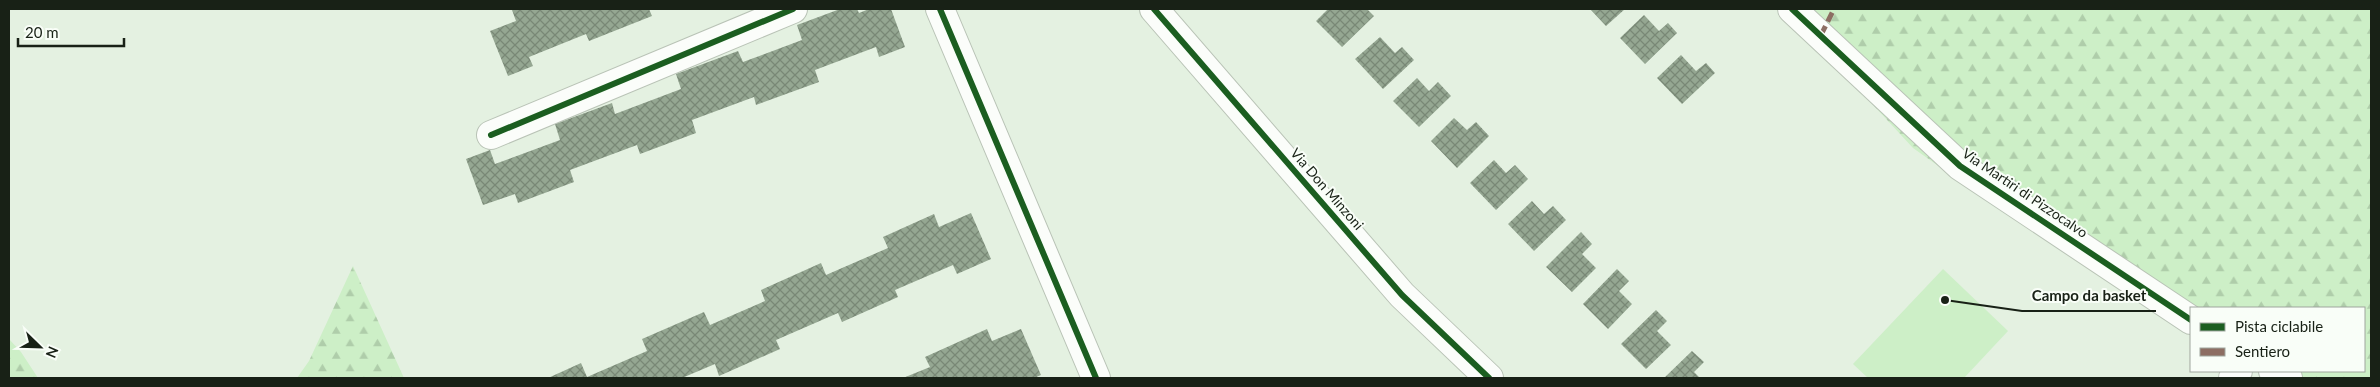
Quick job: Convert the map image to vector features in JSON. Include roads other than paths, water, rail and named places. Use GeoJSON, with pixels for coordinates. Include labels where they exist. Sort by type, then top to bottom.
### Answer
{"type":"FeatureCollection","features":[{"type":"Feature","properties":{"kind":"street"},"geometry":{"type":"LineString","coordinates":[[491,135],[793,9]]}},
{"type":"Feature","properties":{"kind":"street"},"geometry":{"type":"LineString","coordinates":[[940,9],[1096,378]]}},
{"type":"Feature","properties":{"kind":"street","name":"Via Don Minzoni"},"geometry":{"type":"LineString","coordinates":[[1154,9],[1402,295],[1489,378]]}},
{"type":"Feature","properties":{"kind":"street","name":"Via Martiri di Pizzocalvo"},"geometry":{"type":"LineString","coordinates":[[1792,9],[1960,166],[2190,319]]}},
{"type":"Feature","properties":{"kind":"street"},"geometry":{"type":"LineString","coordinates":[[2275,372],[2288,378]]}},
{"type":"Feature","properties":{"kind":"place","name":"Campo da basket"},"geometry":{"type":"Point","coordinates":[1945,300]}}]}
